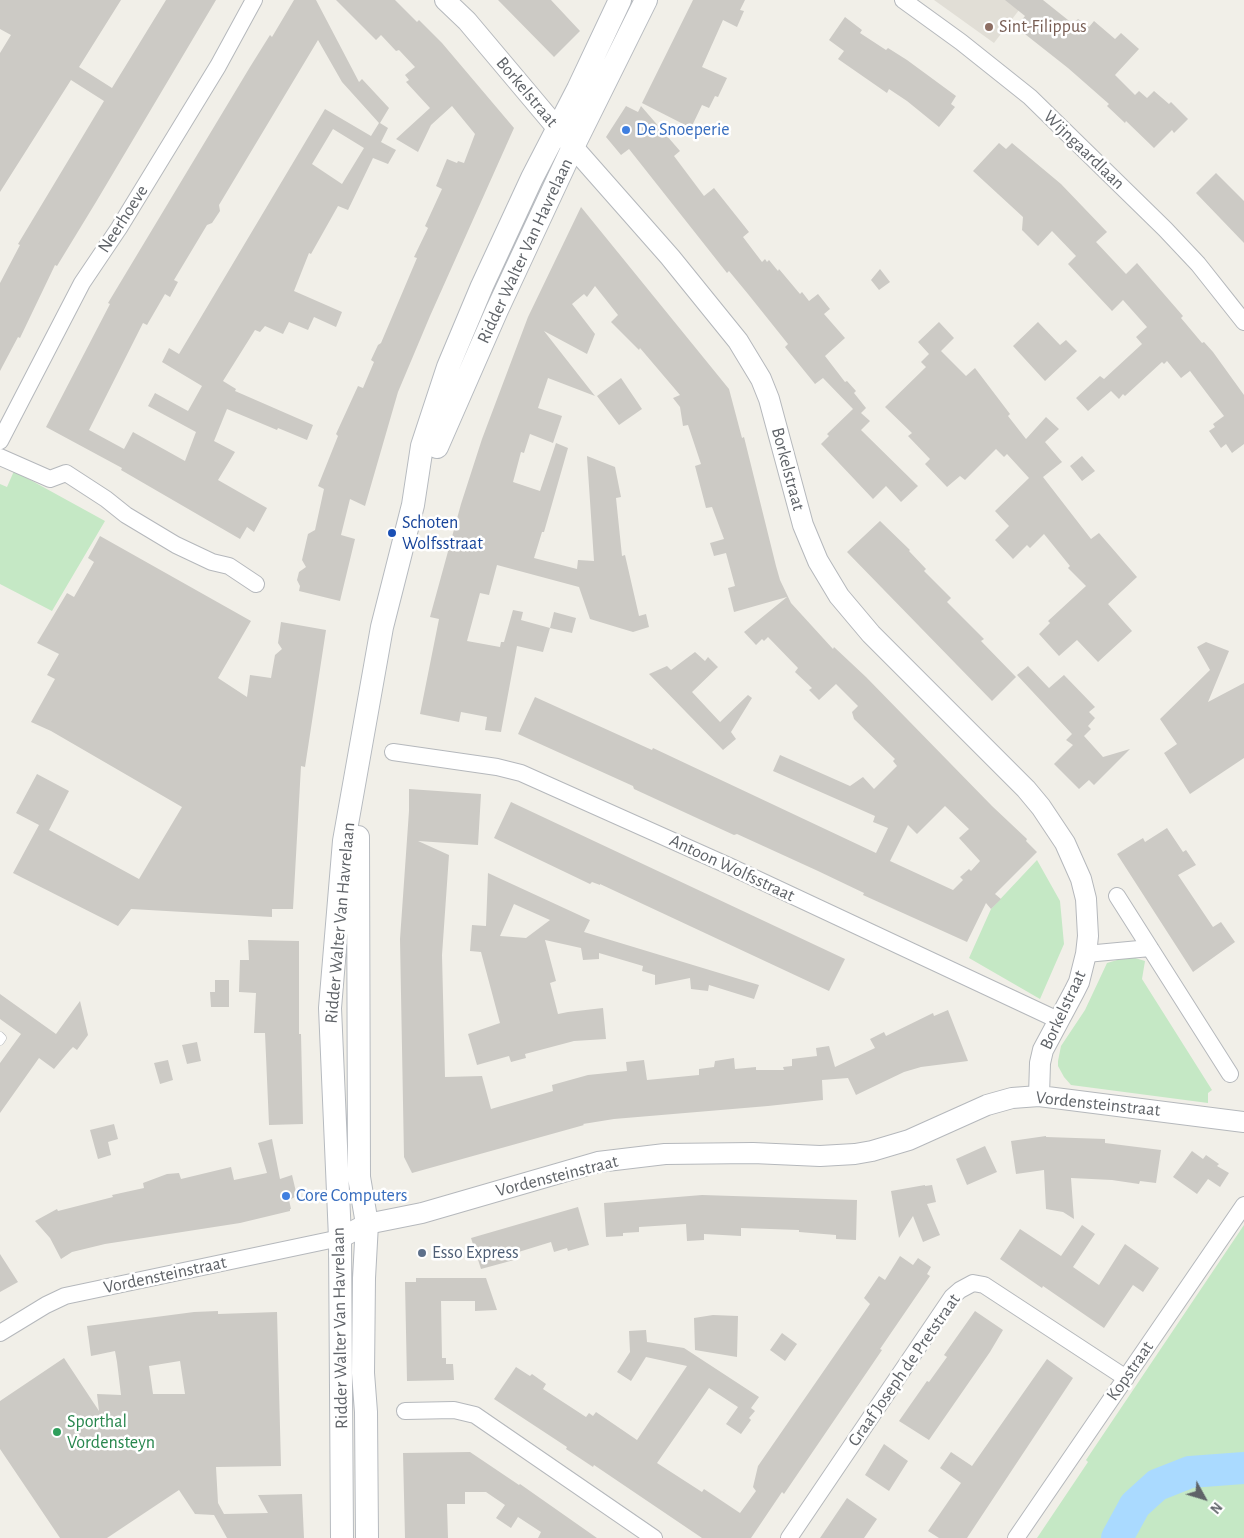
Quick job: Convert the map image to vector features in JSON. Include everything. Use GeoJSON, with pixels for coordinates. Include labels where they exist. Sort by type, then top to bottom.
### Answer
{"type":"FeatureCollection","features":[{"type":"Feature","properties":{"kind":"main road","name":"Ridder Walter Van Havrelaan"},"geometry":{"type":"LineString","coordinates":[[342,1538],[340,1238],[330,1008],[344,841],[360,760],[382,627],[413,505],[422,446],[448,367],[494,259],[620,0]]}},
{"type":"Feature","properties":{"kind":"main road","name":"Ridder Walter Van Havrelaan"},"geometry":{"type":"LineString","coordinates":[[413,505],[453,407],[573,147],[646,0]]}},
{"type":"Feature","properties":{"kind":"main road","name":"Ridder Walter Van Havrelaan"},"geometry":{"type":"LineString","coordinates":[[360,760],[358,849],[359,1177],[367,1224],[363,1363],[366,1412],[367,1538]]}},
{"type":"Feature","properties":{"kind":"street","name":"Neerhoeve"},"geometry":{"type":"LineString","coordinates":[[0,441],[82,283],[119,228],[218,66],[254,0]]}},
{"type":"Feature","properties":{"kind":"street","name":"Borkelstraat"},"geometry":{"type":"LineString","coordinates":[[445,0],[467,21],[573,147],[670,257],[738,341],[761,379],[771,406],[803,525],[818,560],[839,596],[871,634],[1026,790],[1041,807],[1065,843],[1081,879],[1086,899],[1088,936],[1079,982],[1043,1050],[1040,1064],[1039,1096]]}},
{"type":"Feature","properties":{"kind":"street","name":"Wijngaardlaan"},"geometry":{"type":"LineString","coordinates":[[903,0],[961,42],[1030,97],[1165,229],[1198,264],[1244,322]]}},
{"type":"Feature","properties":{"kind":"street"},"geometry":{"type":"LineString","coordinates":[[0,456],[50,479],[66,473],[106,499],[126,515],[212,562],[229,566],[256,584]]}},
{"type":"Feature","properties":{"kind":"street","name":"Antoon Wolfsstraat"},"geometry":{"type":"LineString","coordinates":[[394,752],[497,767],[521,773],[738,870],[1060,1021]]}},
{"type":"Feature","properties":{"kind":"street"},"geometry":{"type":"LineString","coordinates":[[1117,896],[1230,1074]]}},
{"type":"Feature","properties":{"kind":"street","name":"Borkelstraat"},"geometry":{"type":"LineString","coordinates":[[1086,954],[1150,948]]}},
{"type":"Feature","properties":{"kind":"street","name":"Vordensteinstraat"},"geometry":{"type":"LineString","coordinates":[[0,1333],[46,1305],[65,1296],[340,1238],[367,1224],[422,1213],[598,1162],[665,1154],[753,1153],[820,1156],[855,1154],[909,1140],[987,1105],[1012,1098],[1039,1096],[1244,1122]]}},
{"type":"Feature","properties":{"kind":"street","name":"Kopstraat"},"geometry":{"type":"LineString","coordinates":[[1016,1538],[1244,1205]]}},
{"type":"Feature","properties":{"kind":"street","name":"Graaf Joseph de Pretstraat"},"geometry":{"type":"LineString","coordinates":[[789,1538],[952,1297],[973,1283],[984,1285],[1126,1378]]}},
{"type":"Feature","properties":{"kind":"street"},"geometry":{"type":"LineString","coordinates":[[405,1411],[454,1410],[475,1416],[654,1538]]}},
{"type":"Feature","properties":{"kind":"lane"},"geometry":{"type":"LineString","coordinates":[[0,1036],[2,1038],[0,1041]]}},
{"type":"Feature","properties":{"kind":"shaded area","name":"Sint-Filippus"},"geometry":{"type":"Polygon","coordinates":[[[934,0],[1011,0],[1019,10],[994,43],[934,0]]]}},
{"type":"Feature","properties":{"kind":"green space"},"geometry":{"type":"Polygon","coordinates":[[[14,471],[105,521],[52,611],[0,584],[0,484],[7,487],[14,471]]]}},
{"type":"Feature","properties":{"kind":"green space"},"geometry":{"type":"Polygon","coordinates":[[[1037,860],[1060,901],[1064,944],[1040,999],[969,958],[991,909],[1037,860]]]}},
{"type":"Feature","properties":{"kind":"green space"},"geometry":{"type":"Polygon","coordinates":[[[1124,958],[1135,958],[1145,961],[1142,979],[1212,1090],[1208,1093],[1208,1103],[1071,1085],[1064,1077],[1058,1066],[1061,1046],[1085,1010],[1107,963],[1124,958]]]}},
{"type":"Feature","properties":{"kind":"green space"},"geometry":{"type":"Polygon","coordinates":[[[1244,1225],[1244,1538],[1037,1538],[1088,1462],[1086,1460],[1244,1225]]]}},
{"type":"Feature","properties":{"kind":"building"},"geometry":{"type":"Polygon","coordinates":[[[0,0],[121,0],[79,67],[112,88],[166,0],[216,0],[96,202],[57,266],[55,265],[20,338],[18,337],[0,371],[0,283],[20,245],[18,244],[104,101],[71,80],[0,192],[0,53],[11,35],[0,29],[0,0]]]}},
{"type":"Feature","properties":{"kind":"building"},"geometry":{"type":"Polygon","coordinates":[[[294,0],[316,0],[359,82],[362,79],[389,108],[380,123],[388,128],[381,142],[396,150],[388,164],[373,158],[348,210],[338,206],[311,254],[309,253],[294,291],[342,312],[336,327],[314,317],[308,330],[289,322],[283,334],[265,326],[260,332],[255,330],[223,381],[236,389],[235,391],[313,425],[307,440],[278,428],[277,430],[227,409],[214,441],[235,452],[218,480],[267,508],[254,532],[247,527],[240,539],[121,470],[122,468],[46,427],[110,304],[108,303],[250,67],[270,35],[272,37],[294,0]],[[318,40],[219,205],[220,211],[212,223],[207,225],[174,280],[178,282],[170,297],[165,294],[147,325],[143,323],[89,430],[124,449],[133,432],[185,461],[196,432],[148,406],[155,393],[188,411],[202,386],[162,362],[169,348],[179,354],[325,109],[371,136],[379,123],[342,82],[318,40]],[[333,129],[312,164],[342,184],[364,148],[333,129]]]}},
{"type":"Feature","properties":{"kind":"building"},"geometry":{"type":"Polygon","coordinates":[[[336,0],[395,0],[442,43],[514,128],[398,392],[365,506],[350,499],[341,535],[355,539],[340,601],[299,591],[300,586],[297,580],[299,572],[306,567],[302,560],[308,534],[315,530],[324,489],[318,486],[338,436],[336,434],[358,386],[363,388],[374,362],[371,360],[378,345],[381,343],[417,258],[414,257],[428,228],[425,226],[442,189],[436,186],[447,159],[457,163],[458,161],[464,163],[475,134],[452,106],[431,125],[418,152],[396,139],[430,108],[406,82],[409,80],[405,75],[415,67],[381,35],[376,40],[336,0]]]}},
{"type":"Feature","properties":{"kind":"building"},"geometry":{"type":"Polygon","coordinates":[[[498,0],[551,0],[580,31],[554,57],[498,0]]]}},
{"type":"Feature","properties":{"kind":"building"},"geometry":{"type":"Polygon","coordinates":[[[693,0],[745,0],[740,10],[744,11],[737,27],[723,20],[702,67],[727,78],[718,97],[715,96],[709,108],[702,105],[691,128],[642,103],[693,0]]]}},
{"type":"Feature","properties":{"kind":"building"},"geometry":{"type":"Polygon","coordinates":[[[1005,0],[1043,0],[1073,24],[1078,19],[1089,27],[1094,21],[1115,39],[1121,33],[1139,49],[1115,75],[1135,95],[1139,91],[1147,98],[1154,91],[1169,104],[1171,102],[1188,119],[1174,133],[1172,130],[1154,148],[1107,106],[1109,104],[1068,68],[1016,27],[1025,16],[1005,0]]]}},
{"type":"Feature","properties":{"kind":"building"},"geometry":{"type":"Polygon","coordinates":[[[845,17],[862,30],[860,33],[886,50],[888,48],[907,60],[956,96],[951,104],[955,107],[939,127],[907,101],[889,89],[887,93],[838,59],[844,51],[829,40],[845,17]]]}},
{"type":"Feature","properties":{"kind":"building"},"geometry":{"type":"Polygon","coordinates":[[[626,106],[638,112],[641,106],[680,151],[674,156],[704,196],[714,188],[749,232],[743,237],[762,262],[765,259],[767,262],[769,260],[800,294],[802,292],[809,301],[818,294],[830,309],[824,314],[845,338],[825,356],[845,382],[847,381],[856,391],[854,393],[866,408],[861,413],[870,421],[861,430],[918,486],[901,502],[886,486],[873,499],[821,444],[829,436],[827,434],[853,409],[823,378],[815,384],[785,347],[788,344],[729,271],[727,273],[629,149],[621,155],[606,137],[626,106]]]}},
{"type":"Feature","properties":{"kind":"building"},"geometry":{"type":"Polygon","coordinates":[[[999,143],[1006,149],[1012,143],[1061,184],[1107,232],[1096,242],[1126,274],[1137,263],[1183,316],[1181,318],[1202,343],[1204,342],[1213,352],[1244,395],[1244,444],[1232,453],[1226,444],[1221,448],[1209,431],[1215,427],[1213,424],[1224,416],[1190,371],[1181,378],[1167,361],[1164,364],[1162,362],[1125,396],[1123,394],[1119,399],[1111,391],[1088,411],[1076,398],[1100,376],[1104,379],[1142,344],[1136,337],[1147,327],[1123,300],[1112,311],[1068,264],[1076,256],[1052,231],[1038,246],[1022,230],[1023,217],[973,171],[999,143]]]}},
{"type":"Feature","properties":{"kind":"building"},"geometry":{"type":"Polygon","coordinates":[[[1216,173],[1244,201],[1244,243],[1196,193],[1216,173]]]}},
{"type":"Feature","properties":{"kind":"building"},"geometry":{"type":"Polygon","coordinates":[[[581,207],[729,389],[742,438],[744,437],[780,580],[791,603],[833,649],[834,647],[866,677],[992,806],[1027,839],[1026,841],[1037,852],[995,894],[1001,899],[991,909],[986,903],[967,942],[863,895],[864,893],[818,871],[737,834],[734,835],[634,789],[633,786],[518,734],[535,697],[652,750],[653,748],[876,853],[888,828],[873,822],[875,816],[773,771],[780,755],[850,786],[863,777],[874,789],[897,766],[893,761],[895,759],[854,719],[852,712],[858,706],[836,684],[819,700],[809,690],[812,688],[795,672],[798,668],[768,637],[764,641],[762,639],[756,645],[744,632],[787,597],[734,612],[728,588],[735,586],[726,553],[714,556],[710,543],[724,539],[712,507],[706,508],[695,466],[701,464],[688,425],[683,426],[680,407],[673,398],[680,395],[640,348],[639,350],[611,322],[618,315],[595,286],[587,297],[584,294],[572,304],[595,334],[587,354],[544,331],[595,396],[548,378],[538,408],[562,416],[553,443],[530,434],[524,453],[521,452],[513,482],[540,491],[556,443],[568,448],[544,532],[542,532],[534,558],[577,569],[578,560],[594,561],[587,456],[615,467],[621,497],[616,498],[622,556],[625,555],[639,616],[646,614],[649,627],[633,632],[590,619],[579,587],[497,565],[489,595],[480,593],[467,641],[500,647],[501,642],[504,642],[513,610],[523,612],[521,620],[550,628],[543,652],[517,646],[501,732],[485,730],[487,717],[461,712],[459,722],[420,714],[439,619],[430,617],[461,504],[482,439],[528,317],[581,207]],[[945,806],[917,834],[908,825],[890,861],[953,890],[963,880],[960,877],[969,869],[971,871],[980,861],[959,838],[969,829],[945,806]]]}},
{"type":"Feature","properties":{"kind":"building"},"geometry":{"type":"Polygon","coordinates":[[[880,269],[890,282],[879,290],[871,280],[880,269]]]}},
{"type":"Feature","properties":{"kind":"building"},"geometry":{"type":"Polygon","coordinates":[[[939,322],[954,338],[941,351],[966,376],[975,368],[1010,414],[1008,416],[1026,439],[1046,417],[1059,429],[1045,442],[1062,462],[1043,477],[1091,539],[1099,533],[1137,577],[1108,604],[1132,631],[1098,662],[1077,640],[1059,656],[1039,634],[1050,623],[1048,621],[1086,586],[1068,568],[1070,566],[1044,534],[1030,548],[1027,545],[1013,559],[995,540],[1009,526],[995,511],[1029,478],[1007,454],[1004,457],[996,449],[965,480],[960,476],[947,487],[925,464],[930,459],[908,436],[912,433],[885,407],[926,367],[921,362],[929,354],[918,342],[939,322]]]}},
{"type":"Feature","properties":{"kind":"building"},"geometry":{"type":"Polygon","coordinates":[[[1038,322],[1060,345],[1066,340],[1077,351],[1045,381],[1013,346],[1038,322]]]}},
{"type":"Feature","properties":{"kind":"building"},"geometry":{"type":"Polygon","coordinates":[[[621,378],[642,409],[619,425],[597,396],[621,378]]]}},
{"type":"Feature","properties":{"kind":"building"},"geometry":{"type":"Polygon","coordinates":[[[1082,456],[1095,471],[1082,481],[1070,466],[1082,456]]]}},
{"type":"Feature","properties":{"kind":"building"},"geometry":{"type":"Polygon","coordinates":[[[880,521],[910,550],[926,569],[924,571],[951,598],[947,602],[984,639],[981,641],[1016,677],[992,701],[847,552],[880,521]]]}},
{"type":"Feature","properties":{"kind":"building"},"geometry":{"type":"Polygon","coordinates":[[[100,536],[251,621],[218,678],[247,697],[250,675],[271,678],[275,655],[282,649],[278,643],[281,622],[326,630],[305,767],[301,766],[293,909],[272,909],[272,917],[131,909],[118,926],[13,873],[39,825],[16,813],[37,774],[69,791],[49,830],[139,879],[182,807],[51,731],[31,722],[55,679],[47,675],[59,654],[37,643],[67,593],[74,597],[94,562],[88,558],[100,536]]]}},
{"type":"Feature","properties":{"kind":"building"},"geometry":{"type":"Polygon","coordinates":[[[554,612],[576,618],[572,633],[550,628],[554,612]]]}},
{"type":"Feature","properties":{"kind":"building"},"geometry":{"type":"Polygon","coordinates":[[[1206,642],[1229,651],[1208,702],[1244,683],[1244,758],[1190,794],[1164,753],[1177,744],[1160,719],[1210,670],[1197,647],[1206,642]]]}},
{"type":"Feature","properties":{"kind":"building"},"geometry":{"type":"Polygon","coordinates":[[[695,652],[705,661],[708,657],[718,667],[692,692],[720,722],[748,695],[752,698],[731,732],[736,739],[723,750],[649,674],[667,666],[671,670],[695,652]]]}},
{"type":"Feature","properties":{"kind":"building"},"geometry":{"type":"Polygon","coordinates":[[[1028,666],[1049,688],[1064,675],[1095,707],[1089,712],[1095,718],[1088,726],[1091,729],[1084,736],[1103,757],[1130,749],[1094,785],[1089,780],[1079,789],[1054,764],[1073,745],[1066,740],[1072,734],[1017,675],[1028,666]]]}},
{"type":"Feature","properties":{"kind":"building"},"geometry":{"type":"Polygon","coordinates":[[[409,789],[481,794],[478,845],[418,841],[449,855],[442,955],[445,1077],[482,1076],[491,1109],[553,1091],[552,1085],[588,1075],[627,1071],[626,1062],[644,1060],[647,1080],[699,1075],[699,1069],[714,1067],[715,1061],[734,1058],[735,1069],[756,1067],[756,1070],[784,1070],[783,1067],[792,1066],[792,1059],[817,1056],[816,1048],[829,1046],[835,1067],[875,1048],[870,1039],[884,1032],[886,1036],[933,1013],[934,1016],[948,1010],[968,1061],[921,1067],[904,1072],[856,1095],[848,1078],[822,1080],[823,1100],[614,1119],[583,1124],[412,1173],[404,1157],[400,939],[409,789]]]}},
{"type":"Feature","properties":{"kind":"building"},"geometry":{"type":"Polygon","coordinates":[[[511,802],[845,959],[829,991],[600,884],[592,882],[590,884],[494,838],[511,802]]]}},
{"type":"Feature","properties":{"kind":"building"},"geometry":{"type":"Polygon","coordinates":[[[1167,828],[1183,852],[1186,850],[1196,865],[1178,875],[1213,927],[1221,922],[1235,942],[1193,972],[1117,854],[1143,838],[1145,842],[1167,828]]]}},
{"type":"Feature","properties":{"kind":"building"},"geometry":{"type":"Polygon","coordinates":[[[488,873],[590,920],[584,932],[759,985],[754,999],[709,985],[708,991],[691,989],[690,978],[655,985],[655,975],[642,971],[643,966],[599,953],[599,959],[583,960],[581,948],[545,940],[556,981],[550,983],[558,1014],[603,1008],[606,1039],[574,1041],[525,1054],[526,1058],[511,1062],[509,1056],[477,1065],[468,1034],[500,1023],[481,952],[470,951],[472,925],[486,926],[488,873]],[[514,904],[500,936],[526,938],[550,920],[514,904]]]}},
{"type":"Feature","properties":{"kind":"building"},"geometry":{"type":"Polygon","coordinates":[[[248,940],[299,941],[299,1034],[301,1034],[303,1124],[269,1125],[265,1033],[254,1033],[256,993],[239,992],[240,960],[249,960],[248,940]]]}},
{"type":"Feature","properties":{"kind":"building"},"geometry":{"type":"Polygon","coordinates":[[[215,980],[229,980],[229,1007],[211,1007],[210,992],[215,992],[215,980]]]}},
{"type":"Feature","properties":{"kind":"building"},"geometry":{"type":"Polygon","coordinates":[[[0,994],[56,1034],[80,1001],[88,1035],[77,1050],[73,1047],[54,1069],[39,1058],[0,1113],[0,1063],[21,1034],[0,1019],[0,994]]]}},
{"type":"Feature","properties":{"kind":"building"},"geometry":{"type":"Polygon","coordinates":[[[197,1042],[201,1061],[187,1064],[182,1045],[197,1042]]]}},
{"type":"Feature","properties":{"kind":"building"},"geometry":{"type":"Polygon","coordinates":[[[168,1060],[173,1080],[160,1084],[154,1063],[168,1060]]]}},
{"type":"Feature","properties":{"kind":"building"},"geometry":{"type":"Polygon","coordinates":[[[114,1124],[118,1139],[108,1142],[111,1155],[98,1159],[90,1130],[114,1124]]]}},
{"type":"Feature","properties":{"kind":"building"},"geometry":{"type":"Polygon","coordinates":[[[1046,1136],[1105,1139],[1105,1143],[1161,1150],[1156,1183],[1140,1181],[1139,1184],[1112,1180],[1071,1178],[1074,1219],[1063,1212],[1046,1209],[1044,1170],[1016,1174],[1011,1141],[1046,1136]]]}},
{"type":"Feature","properties":{"kind":"building"},"geometry":{"type":"Polygon","coordinates":[[[272,1139],[280,1179],[292,1175],[297,1196],[289,1200],[290,1211],[240,1223],[105,1244],[72,1252],[61,1259],[50,1238],[35,1221],[57,1209],[58,1211],[113,1197],[112,1195],[144,1188],[143,1183],[167,1174],[179,1173],[181,1179],[231,1167],[234,1180],[267,1173],[258,1143],[272,1139]]]}},
{"type":"Feature","properties":{"kind":"building"},"geometry":{"type":"Polygon","coordinates":[[[985,1146],[997,1172],[967,1185],[956,1159],[985,1146]]]}},
{"type":"Feature","properties":{"kind":"building"},"geometry":{"type":"Polygon","coordinates":[[[1192,1151],[1203,1159],[1206,1155],[1219,1164],[1217,1166],[1229,1173],[1220,1187],[1208,1179],[1197,1194],[1173,1177],[1192,1151]]]}},
{"type":"Feature","properties":{"kind":"building"},"geometry":{"type":"Polygon","coordinates":[[[932,1185],[936,1202],[927,1204],[940,1235],[923,1242],[913,1216],[899,1238],[891,1191],[932,1185]]]}},
{"type":"Feature","properties":{"kind":"building"},"geometry":{"type":"Polygon","coordinates":[[[702,1195],[857,1200],[856,1240],[836,1239],[836,1235],[799,1232],[799,1230],[741,1228],[741,1236],[704,1234],[704,1240],[687,1241],[686,1224],[639,1227],[639,1232],[623,1233],[623,1236],[606,1237],[604,1203],[702,1195]]]}},
{"type":"Feature","properties":{"kind":"building"},"geometry":{"type":"Polygon","coordinates":[[[578,1207],[589,1245],[568,1251],[567,1248],[554,1252],[551,1242],[512,1254],[514,1260],[481,1269],[471,1238],[578,1207]]]}},
{"type":"Feature","properties":{"kind":"building"},"geometry":{"type":"Polygon","coordinates":[[[1082,1225],[1095,1234],[1073,1267],[1099,1285],[1125,1244],[1159,1268],[1143,1292],[1133,1285],[1104,1328],[1000,1259],[1020,1229],[1061,1256],[1082,1225]]]}},
{"type":"Feature","properties":{"kind":"building"},"geometry":{"type":"Polygon","coordinates":[[[0,1254],[18,1282],[0,1292],[0,1254]]]}},
{"type":"Feature","properties":{"kind":"building"},"geometry":{"type":"Polygon","coordinates":[[[900,1256],[913,1265],[918,1258],[931,1267],[927,1274],[930,1276],[784,1494],[782,1492],[751,1538],[702,1538],[594,1465],[593,1467],[566,1449],[567,1447],[494,1399],[516,1367],[530,1376],[532,1374],[546,1384],[543,1389],[586,1417],[589,1413],[593,1416],[596,1412],[637,1440],[687,1366],[646,1357],[631,1381],[617,1372],[630,1352],[629,1331],[646,1330],[647,1342],[684,1348],[759,1397],[751,1408],[755,1411],[749,1418],[751,1420],[741,1434],[726,1424],[738,1407],[709,1388],[657,1463],[702,1492],[704,1489],[740,1513],[756,1491],[753,1487],[758,1466],[870,1304],[864,1298],[879,1276],[885,1280],[900,1256]]]}},
{"type":"Feature","properties":{"kind":"building"},"geometry":{"type":"Polygon","coordinates":[[[416,1278],[486,1278],[497,1310],[475,1311],[475,1301],[441,1301],[442,1358],[446,1358],[446,1364],[453,1364],[454,1380],[407,1381],[405,1282],[416,1282],[416,1278]]]}},
{"type":"Feature","properties":{"kind":"building"},"geometry":{"type":"Polygon","coordinates":[[[218,1311],[218,1314],[277,1312],[281,1466],[216,1467],[218,1503],[224,1514],[268,1513],[258,1495],[302,1494],[304,1538],[227,1538],[214,1515],[195,1514],[179,1490],[107,1538],[60,1538],[0,1449],[0,1401],[64,1358],[99,1411],[97,1394],[121,1395],[117,1362],[115,1351],[91,1356],[87,1326],[194,1312],[218,1311]],[[180,1361],[149,1366],[153,1394],[185,1394],[180,1361]]]}},
{"type":"Feature","properties":{"kind":"building"},"geometry":{"type":"Polygon","coordinates":[[[975,1311],[1003,1330],[929,1440],[899,1421],[927,1381],[929,1382],[947,1357],[944,1355],[975,1311]]]}},
{"type":"Feature","properties":{"kind":"building"},"geometry":{"type":"Polygon","coordinates":[[[713,1315],[738,1316],[737,1357],[695,1350],[694,1318],[713,1315]]]}},
{"type":"Feature","properties":{"kind":"building"},"geometry":{"type":"Polygon","coordinates":[[[782,1333],[797,1344],[785,1361],[770,1350],[782,1333]]]}},
{"type":"Feature","properties":{"kind":"building"},"geometry":{"type":"Polygon","coordinates":[[[1047,1359],[1073,1378],[967,1538],[939,1538],[928,1531],[961,1483],[940,1468],[951,1452],[972,1466],[1047,1359]]]}},
{"type":"Feature","properties":{"kind":"building"},"geometry":{"type":"Polygon","coordinates":[[[884,1444],[908,1461],[889,1491],[865,1475],[884,1444]]]}},
{"type":"Feature","properties":{"kind":"building"},"geometry":{"type":"Polygon","coordinates":[[[470,1452],[520,1484],[597,1538],[538,1538],[541,1532],[518,1517],[511,1528],[496,1518],[505,1505],[486,1492],[465,1492],[465,1504],[447,1504],[448,1538],[405,1538],[403,1453],[470,1452]]]}},
{"type":"Feature","properties":{"kind":"building"},"geometry":{"type":"Polygon","coordinates":[[[847,1498],[877,1519],[864,1538],[820,1538],[847,1498]]]}},
{"type":"Feature","properties":{"kind":"waterway"},"geometry":{"type":"LineString","coordinates":[[1117,1538],[1135,1505],[1157,1485],[1190,1472],[1244,1468]]}},
{"type":"Feature","properties":{"kind":"place","name":"Sint-Filippus"},"geometry":{"type":"Point","coordinates":[989,27]}},
{"type":"Feature","properties":{"kind":"place","name":"De Snoeperie"},"geometry":{"type":"Point","coordinates":[626,130]}},
{"type":"Feature","properties":{"kind":"place","name":"Schoten Wolfsstraat"},"geometry":{"type":"Point","coordinates":[392,533]}},
{"type":"Feature","properties":{"kind":"place","name":"Core Computers"},"geometry":{"type":"Point","coordinates":[286,1196]}},
{"type":"Feature","properties":{"kind":"place","name":"Esso Express"},"geometry":{"type":"Point","coordinates":[422,1253]}},
{"type":"Feature","properties":{"kind":"place","name":"Sporthal Vordensteyn"},"geometry":{"type":"Point","coordinates":[57,1432]}}]}
